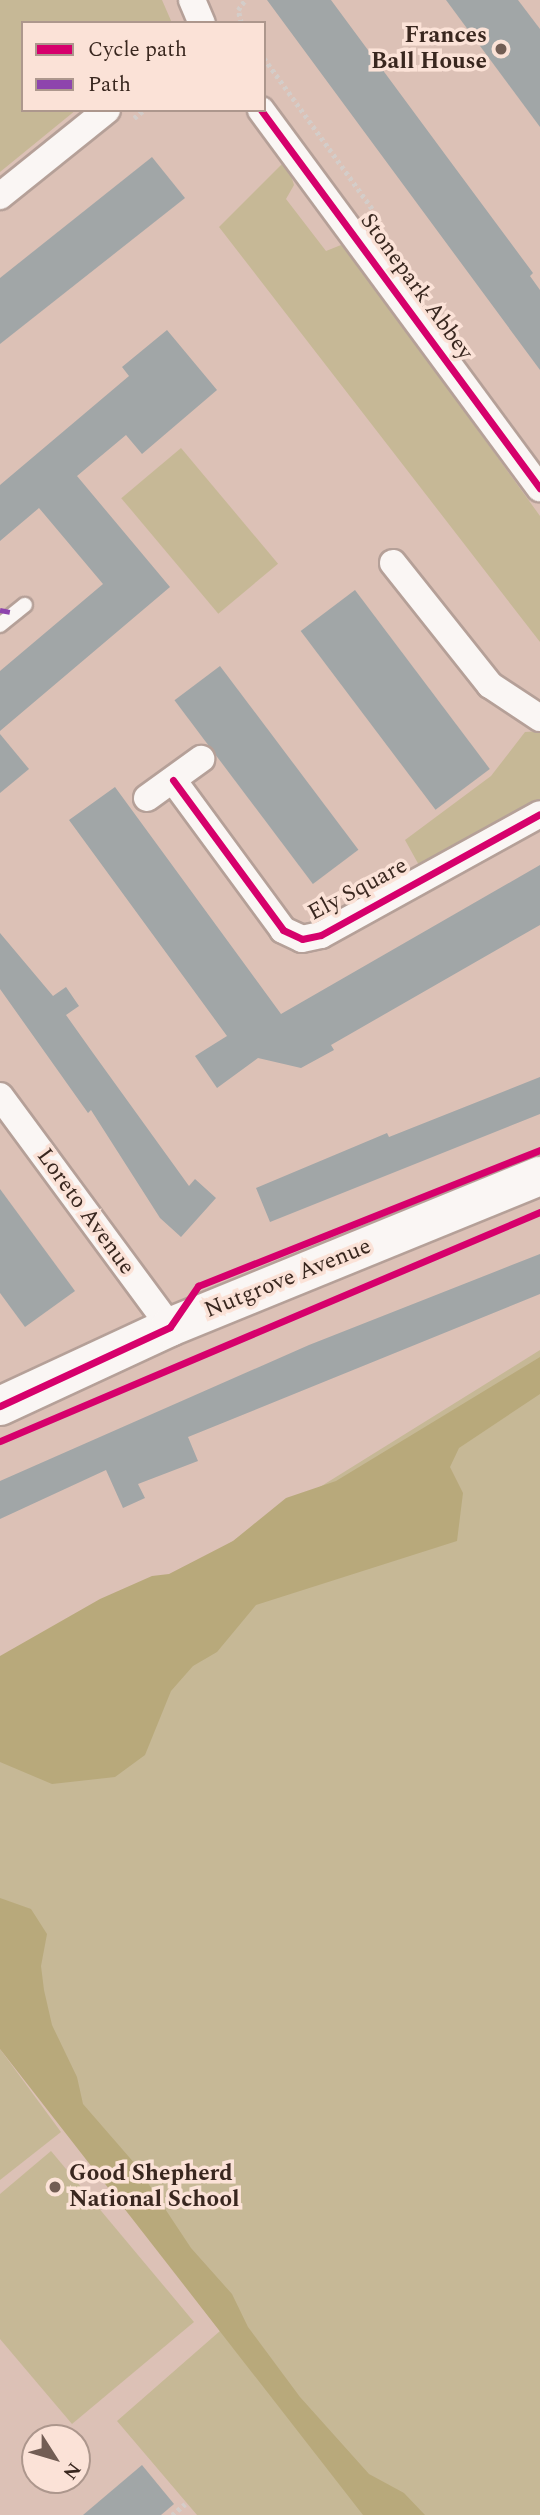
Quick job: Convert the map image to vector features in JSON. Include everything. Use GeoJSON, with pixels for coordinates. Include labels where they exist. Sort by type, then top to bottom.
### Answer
{"type":"FeatureCollection","features":[{"type":"Feature","properties":{"kind":"main road","name":"Nutgrove Avenue"},"geometry":{"type":"LineString","coordinates":[[0,1405],[170,1327],[540,1176]]}},
{"type":"Feature","properties":{"kind":"street"},"geometry":{"type":"LineString","coordinates":[[0,196],[105,112]]}},
{"type":"Feature","properties":{"kind":"street","name":"Stonepark Abbey"},"geometry":{"type":"LineString","coordinates":[[262,112],[540,488]]}},
{"type":"Feature","properties":{"kind":"street"},"geometry":{"type":"LineString","coordinates":[[393,562],[490,685],[540,718]]}},
{"type":"Feature","properties":{"kind":"street"},"geometry":{"type":"LineString","coordinates":[[147,798],[201,759]]}},
{"type":"Feature","properties":{"kind":"street","name":"Ely Square"},"geometry":{"type":"LineString","coordinates":[[173,780],[283,930],[302,939],[321,935],[540,814]]}},
{"type":"Feature","properties":{"kind":"street","name":"Loreto Avenue"},"geometry":{"type":"LineString","coordinates":[[4,1111],[170,1327]]}},
{"type":"Feature","properties":{"kind":"lane"},"geometry":{"type":"LineString","coordinates":[[0,625],[25,605]]}},
{"type":"Feature","properties":{"kind":"path"},"geometry":{"type":"LineString","coordinates":[[241,21],[238,10],[245,0]]}},
{"type":"Feature","properties":{"kind":"path"},"geometry":{"type":"LineString","coordinates":[[172,2515],[185,2504]]}},
{"type":"Feature","properties":{"kind":"shaded area"},"geometry":{"type":"Polygon","coordinates":[[[0,0],[162,0],[171,21],[21,21],[21,112],[74,112],[0,172],[0,0]]]}},
{"type":"Feature","properties":{"kind":"shaded area"},"geometry":{"type":"Polygon","coordinates":[[[286,160],[294,185],[286,199],[326,251],[341,245],[348,250],[540,516],[540,642],[219,227],[286,160]]]}},
{"type":"Feature","properties":{"kind":"shaded area"},"geometry":{"type":"Polygon","coordinates":[[[181,448],[278,564],[218,614],[121,498],[181,448]]]}},
{"type":"Feature","properties":{"kind":"shaded area"},"geometry":{"type":"Polygon","coordinates":[[[540,731],[540,801],[420,867],[405,840],[491,776],[525,732],[540,731]]]}},
{"type":"Feature","properties":{"kind":"shaded area"},"geometry":{"type":"Polygon","coordinates":[[[540,1350],[540,2515],[197,2515],[117,2421],[220,2331],[0,2043],[0,1675],[201,1561],[540,1350]]]}},
{"type":"Feature","properties":{"kind":"shaded area"},"geometry":{"type":"Polygon","coordinates":[[[540,1357],[540,1394],[459,1448],[450,1467],[463,1493],[457,1541],[256,1605],[217,1652],[193,1666],[171,1691],[145,1755],[115,1777],[52,1784],[0,1762],[0,1656],[100,1599],[152,1576],[169,1574],[233,1541],[286,1498],[336,1481],[540,1357]]]}},
{"type":"Feature","properties":{"kind":"shaded area"},"geometry":{"type":"Polygon","coordinates":[[[0,1898],[31,1909],[47,1934],[41,1966],[44,1990],[52,2025],[77,2077],[83,2104],[136,2165],[191,2248],[232,2294],[248,2327],[300,2397],[369,2474],[404,2493],[425,2515],[363,2515],[0,2049],[0,1898]]]}},
{"type":"Feature","properties":{"kind":"shaded area"},"geometry":{"type":"Polygon","coordinates":[[[0,2049],[61,2132],[0,2180],[0,2049]]]}},
{"type":"Feature","properties":{"kind":"shaded area"},"geometry":{"type":"Polygon","coordinates":[[[51,2151],[194,2322],[72,2424],[0,2339],[0,2194],[51,2151]]]}},
{"type":"Feature","properties":{"kind":"building"},"geometry":{"type":"Polygon","coordinates":[[[267,0],[331,0],[533,273],[530,276],[540,290],[540,370],[267,0]]]}},
{"type":"Feature","properties":{"kind":"building","name":"Frances Ball House"},"geometry":{"type":"Polygon","coordinates":[[[446,0],[518,0],[540,29],[540,127],[446,0]]]}},
{"type":"Feature","properties":{"kind":"building"},"geometry":{"type":"Polygon","coordinates":[[[152,157],[185,198],[0,344],[0,278],[152,157]]]}},
{"type":"Feature","properties":{"kind":"building"},"geometry":{"type":"Polygon","coordinates":[[[167,330],[217,390],[142,454],[126,435],[77,476],[170,587],[0,731],[0,671],[103,584],[39,508],[0,541],[0,485],[129,376],[122,367],[167,330]]]}},
{"type":"Feature","properties":{"kind":"building"},"geometry":{"type":"Polygon","coordinates":[[[355,590],[490,769],[435,810],[301,631],[355,590]]]}},
{"type":"Feature","properties":{"kind":"building"},"geometry":{"type":"Polygon","coordinates":[[[220,666],[358,850],[313,884],[174,700],[220,666]]]}},
{"type":"Feature","properties":{"kind":"building"},"geometry":{"type":"Polygon","coordinates":[[[0,734],[29,769],[0,793],[0,734]]]}},
{"type":"Feature","properties":{"kind":"building"},"geometry":{"type":"Polygon","coordinates":[[[115,787],[281,1014],[540,865],[540,925],[331,1045],[334,1050],[301,1068],[258,1058],[217,1088],[195,1056],[227,1036],[69,820],[115,787]]]}},
{"type":"Feature","properties":{"kind":"building"},"geometry":{"type":"Polygon","coordinates":[[[0,933],[53,996],[66,987],[79,1006],[66,1015],[93,1053],[189,1186],[195,1179],[216,1198],[181,1237],[160,1218],[91,1110],[88,1113],[0,989],[0,933]]]}},
{"type":"Feature","properties":{"kind":"building"},"geometry":{"type":"Polygon","coordinates":[[[540,1077],[540,1114],[270,1222],[256,1188],[387,1133],[389,1137],[540,1077]]]}},
{"type":"Feature","properties":{"kind":"building"},"geometry":{"type":"Polygon","coordinates":[[[0,1189],[75,1291],[25,1327],[0,1293],[0,1189]]]}},
{"type":"Feature","properties":{"kind":"building"},"geometry":{"type":"Polygon","coordinates":[[[540,1254],[540,1294],[188,1437],[198,1461],[138,1484],[145,1498],[123,1508],[106,1470],[0,1519],[0,1481],[309,1345],[540,1254]]]}},
{"type":"Feature","properties":{"kind":"building"},"geometry":{"type":"Polygon","coordinates":[[[142,2465],[174,2504],[161,2515],[83,2515],[142,2465]]]}},
{"type":"Feature","properties":{"kind":"marked path"},"geometry":{"type":"LineString","coordinates":[[0,610],[15,613]]}},
{"type":"Feature","properties":{"kind":"cycle path"},"geometry":{"type":"LineString","coordinates":[[262,112],[540,488]]}},
{"type":"Feature","properties":{"kind":"cycle path"},"geometry":{"type":"LineString","coordinates":[[173,780],[283,930],[302,939],[321,935],[540,814]]}},
{"type":"Feature","properties":{"kind":"cycle path"},"geometry":{"type":"LineString","coordinates":[[0,1406],[170,1327],[198,1286],[540,1150]]}},
{"type":"Feature","properties":{"kind":"cycle path"},"geometry":{"type":"LineString","coordinates":[[0,1441],[540,1212]]}},
{"type":"Feature","properties":{"kind":"place","name":"Frances Ball House"},"geometry":{"type":"Point","coordinates":[501,49]}},
{"type":"Feature","properties":{"kind":"place","name":"Good Shepherd National School"},"geometry":{"type":"Point","coordinates":[55,2187]}}]}
